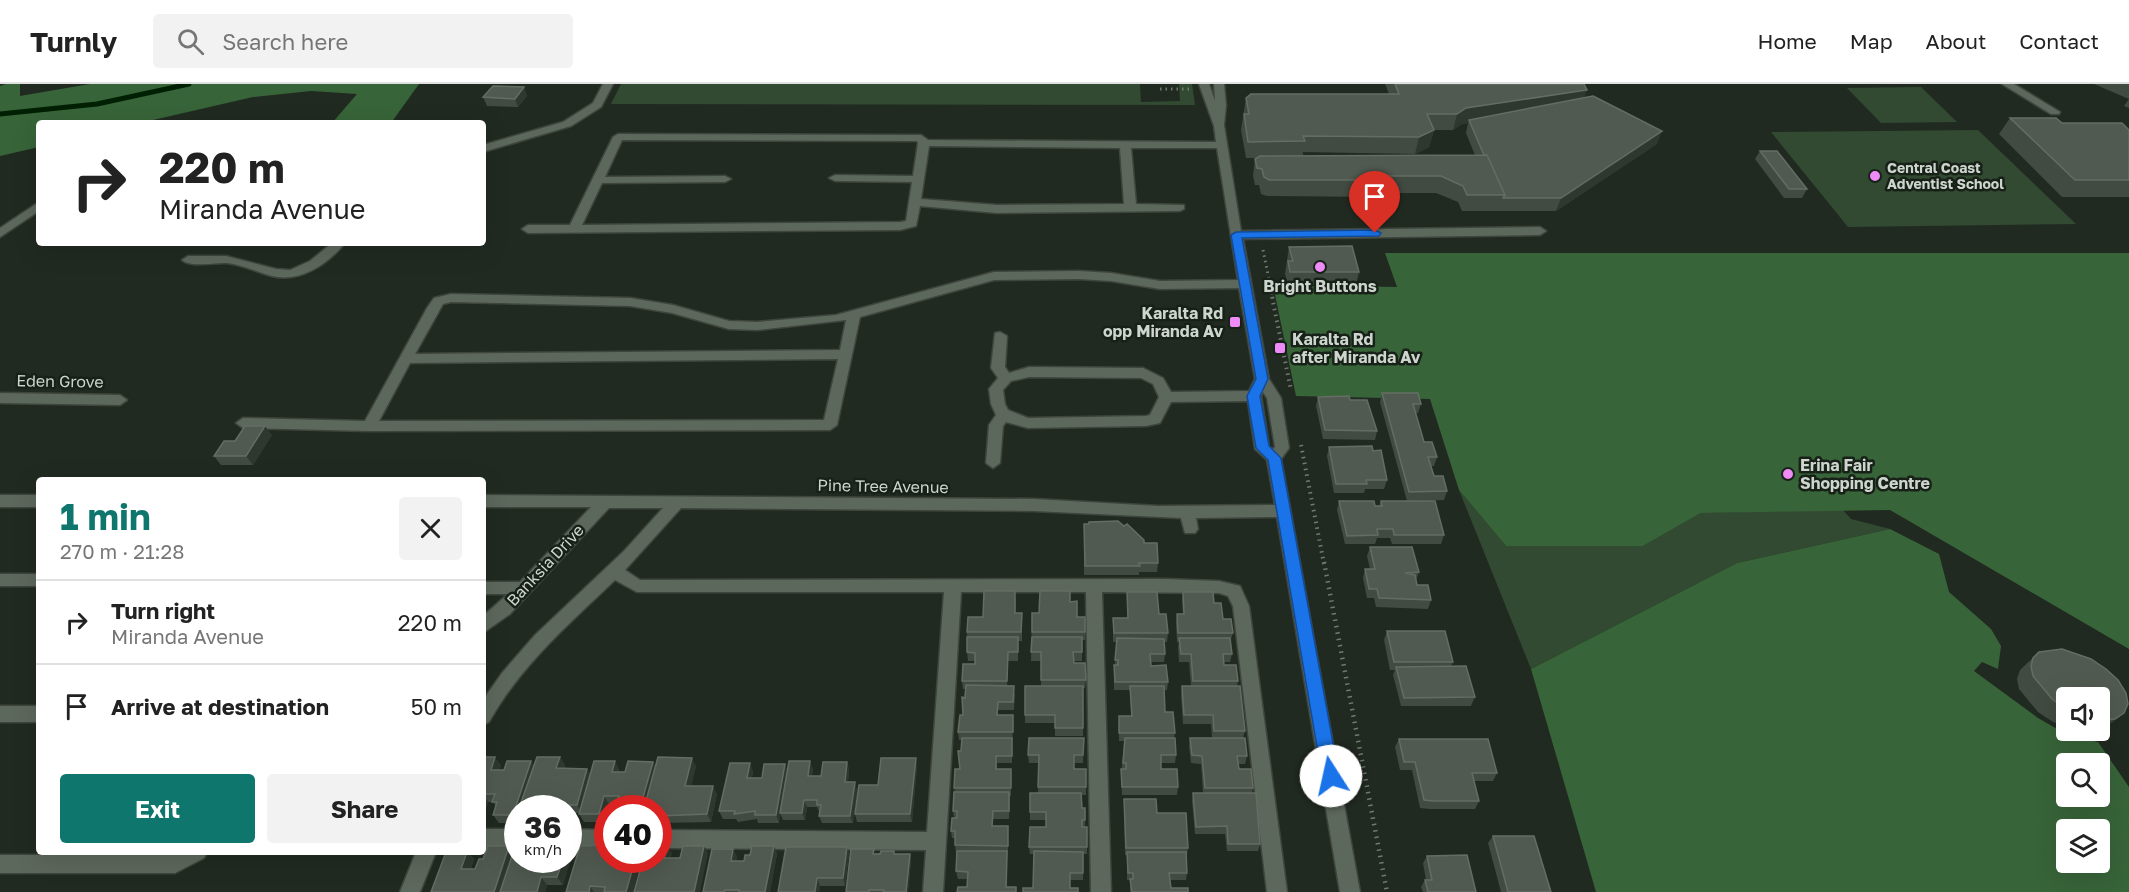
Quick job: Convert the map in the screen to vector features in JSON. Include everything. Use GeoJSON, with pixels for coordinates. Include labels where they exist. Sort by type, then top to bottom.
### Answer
{"type":"FeatureCollection","features":[{"type":"Feature","properties":{"kind":"street"},"geometry":{"type":"LineString","coordinates":[[486,148],[567,124],[597,105],[608,84]]}},
{"type":"Feature","properties":{"kind":"street"},"geometry":{"type":"LineString","coordinates":[[1219,126],[1220,84]]}},
{"type":"Feature","properties":{"kind":"street"},"geometry":{"type":"LineString","coordinates":[[2007,84],[2055,112]]}},
{"type":"Feature","properties":{"kind":"street"},"geometry":{"type":"LineString","coordinates":[[1199,87],[1219,126],[1223,145],[1236,235],[1262,379],[1274,398],[1281,434],[1282,448],[1274,458]]}},
{"type":"Feature","properties":{"kind":"street"},"geometry":{"type":"LineString","coordinates":[[528,229],[574,229],[900,226],[912,223],[924,143],[921,138],[618,137],[574,229]]}},
{"type":"Feature","properties":{"kind":"street"},"geometry":{"type":"LineString","coordinates":[[924,143],[1223,145]]}},
{"type":"Feature","properties":{"kind":"street"},"geometry":{"type":"LineString","coordinates":[[1125,145],[1130,207]]}},
{"type":"Feature","properties":{"kind":"street"},"geometry":{"type":"LineString","coordinates":[[598,180],[725,178]]}},
{"type":"Feature","properties":{"kind":"street"},"geometry":{"type":"LineString","coordinates":[[835,178],[919,179]]}},
{"type":"Feature","properties":{"kind":"street"},"geometry":{"type":"LineString","coordinates":[[916,202],[997,209],[1180,207]]}},
{"type":"Feature","properties":{"kind":"street"},"geometry":{"type":"LineString","coordinates":[[0,233],[36,208]]}},
{"type":"Feature","properties":{"kind":"street"},"geometry":{"type":"LineString","coordinates":[[1456,218],[1462,232]]}},
{"type":"Feature","properties":{"kind":"street"},"geometry":{"type":"LineString","coordinates":[[1286,220],[1289,235]]}},
{"type":"Feature","properties":{"kind":"street"},"geometry":{"type":"LineString","coordinates":[[1236,235],[1540,231]]}},
{"type":"Feature","properties":{"kind":"street"},"geometry":{"type":"LineString","coordinates":[[188,260],[225,259],[277,273],[292,273],[305,268],[335,246]]}},
{"type":"Feature","properties":{"kind":"street"},"geometry":{"type":"LineString","coordinates":[[369,426],[432,311],[439,301],[451,298],[630,302],[673,309],[729,325],[757,326],[814,322],[854,314],[994,276],[1079,275],[1111,277],[1160,285],[1245,284]]}},
{"type":"Feature","properties":{"kind":"street"},"geometry":{"type":"LineString","coordinates":[[243,423],[369,426],[830,425],[854,314]]}},
{"type":"Feature","properties":{"kind":"street"},"geometry":{"type":"LineString","coordinates":[[1000,336],[998,368],[1006,378]]}},
{"type":"Feature","properties":{"kind":"street"},"geometry":{"type":"LineString","coordinates":[[406,359],[845,354]]}},
{"type":"Feature","properties":{"kind":"street"},"geometry":{"type":"LineString","coordinates":[[1029,372],[1143,373],[1158,381],[1166,397],[1161,413],[1155,419],[1146,421],[1028,423],[1013,421],[1004,416],[996,401],[996,389],[1006,378],[1029,372]]}},
{"type":"Feature","properties":{"kind":"street"},"geometry":{"type":"LineString","coordinates":[[1262,379],[1254,396],[1263,448],[1274,458],[1350,892]]}},
{"type":"Feature","properties":{"kind":"street"},"geometry":{"type":"LineString","coordinates":[[1166,397],[1254,396]]}},
{"type":"Feature","properties":{"kind":"street","name":"Eden Grove"},"geometry":{"type":"LineString","coordinates":[[0,398],[120,400]]}},
{"type":"Feature","properties":{"kind":"street"},"geometry":{"type":"LineString","coordinates":[[993,463],[996,425],[1004,416]]}},
{"type":"Feature","properties":{"kind":"street"},"geometry":{"type":"LineString","coordinates":[[0,501],[36,501]]}},
{"type":"Feature","properties":{"kind":"street","name":"Pine Tree Avenue"},"geometry":{"type":"LineString","coordinates":[[486,501],[1034,505],[1095,510],[1283,511]]}},
{"type":"Feature","properties":{"kind":"street"},"geometry":{"type":"LineString","coordinates":[[486,713],[517,667],[579,603],[614,571],[678,501]]}},
{"type":"Feature","properties":{"kind":"street","name":"Banksia Drive"},"geometry":{"type":"LineString","coordinates":[[486,624],[504,609],[605,502]]}},
{"type":"Feature","properties":{"kind":"street"},"geometry":{"type":"LineString","coordinates":[[1188,512],[1190,529]]}},
{"type":"Feature","properties":{"kind":"street"},"geometry":{"type":"LineString","coordinates":[[614,571],[637,586],[1094,585],[1219,587],[1234,591],[1241,606],[1277,892]]}},
{"type":"Feature","properties":{"kind":"street"},"geometry":{"type":"LineString","coordinates":[[0,580],[36,580]]}},
{"type":"Feature","properties":{"kind":"street"},"geometry":{"type":"LineString","coordinates":[[933,892],[953,584]]}},
{"type":"Feature","properties":{"kind":"street"},"geometry":{"type":"LineString","coordinates":[[1094,585],[1101,892]]}},
{"type":"Feature","properties":{"kind":"street"},"geometry":{"type":"LineString","coordinates":[[486,588],[523,588]]}},
{"type":"Feature","properties":{"kind":"street"},"geometry":{"type":"LineString","coordinates":[[0,714],[36,714]]}},
{"type":"Feature","properties":{"kind":"street"},"geometry":{"type":"LineString","coordinates":[[486,838],[504,838]]}},
{"type":"Feature","properties":{"kind":"street"},"geometry":{"type":"LineString","coordinates":[[672,839],[937,841]]}},
{"type":"Feature","properties":{"kind":"street"},"geometry":{"type":"LineString","coordinates":[[0,864],[175,864],[192,855]]}},
{"type":"Feature","properties":{"kind":"street"},"geometry":{"type":"LineString","coordinates":[[410,892],[425,855]]}},
{"type":"Feature","properties":{"kind":"path"},"geometry":{"type":"LineString","coordinates":[[1160,89],[1199,87]]}},
{"type":"Feature","properties":{"kind":"path"},"geometry":{"type":"LineString","coordinates":[[1263,250],[1293,401]]}},
{"type":"Feature","properties":{"kind":"path"},"geometry":{"type":"LineString","coordinates":[[1299,434],[1387,892]]}},
{"type":"Feature","properties":{"kind":"green space"},"geometry":{"type":"Polygon","coordinates":[[[20,84],[20,96],[90,84],[419,84],[393,120],[335,120],[357,94],[311,91],[253,97],[153,120],[36,120],[36,148],[0,156],[0,86],[20,84]]]}},
{"type":"Feature","properties":{"kind":"green space"},"geometry":{"type":"Polygon","coordinates":[[[621,84],[1140,84],[1141,102],[1180,101],[1179,84],[1192,84],[1195,105],[611,104],[621,84]]]}},
{"type":"Feature","properties":{"kind":"green space"},"geometry":{"type":"Polygon","coordinates":[[[1921,87],[1957,122],[1881,123],[1847,88],[1921,87]]]}},
{"type":"Feature","properties":{"kind":"green space"},"geometry":{"type":"Polygon","coordinates":[[[1978,130],[2076,224],[1848,227],[1771,132],[1978,130]]]}},
{"type":"Feature","properties":{"kind":"green space"},"geometry":{"type":"Polygon","coordinates":[[[1385,253],[2129,253],[2129,649],[1890,510],[1701,513],[1643,546],[1506,546],[1459,490],[1430,399],[1296,396],[1273,285],[1397,287],[1385,253]]]}},
{"type":"Feature","properties":{"kind":"green space"},"geometry":{"type":"Polygon","coordinates":[[[1459,490],[1506,546],[1643,546],[1701,513],[1843,510],[1851,519],[1890,529],[1737,563],[1531,669],[1459,490]]]}},
{"type":"Feature","properties":{"kind":"green space"},"geometry":{"type":"Polygon","coordinates":[[[1890,529],[1939,554],[1949,592],[1991,629],[2001,646],[1998,669],[1982,662],[1974,671],[2038,718],[2056,728],[2056,741],[2094,741],[2098,742],[2106,753],[2056,753],[2056,807],[2110,807],[2110,759],[2129,787],[2129,892],[1596,892],[1531,669],[1737,563],[1890,529]]]}},
{"type":"Feature","properties":{"kind":"building"},"geometry":{"type":"Polygon","coordinates":[[[1395,84],[1584,84],[1587,90],[1466,108],[1457,114],[1427,114],[1434,130],[1419,137],[1303,136],[1305,141],[1248,142],[1244,114],[1249,114],[1246,98],[1251,94],[1399,94],[1395,84]]]}},
{"type":"Feature","properties":{"kind":"building"},"geometry":{"type":"Polygon","coordinates":[[[493,86],[524,87],[515,99],[483,97],[493,86]]]}},
{"type":"Feature","properties":{"kind":"building"},"geometry":{"type":"Polygon","coordinates":[[[1593,96],[1662,131],[1561,198],[1503,198],[1505,195],[1469,120],[1593,96]]]}},
{"type":"Feature","properties":{"kind":"building"},"geometry":{"type":"Polygon","coordinates":[[[2010,118],[2056,118],[2062,123],[2122,123],[2129,130],[2129,180],[2075,180],[2010,118]]]}},
{"type":"Feature","properties":{"kind":"building"},"geometry":{"type":"Polygon","coordinates":[[[1760,151],[1777,151],[1807,189],[1789,189],[1760,151]]]}},
{"type":"Feature","properties":{"kind":"building"},"geometry":{"type":"Polygon","coordinates":[[[1487,155],[1505,195],[1467,195],[1463,186],[1441,176],[1389,176],[1387,180],[1269,180],[1264,177],[1262,169],[1257,168],[1255,159],[1260,156],[1487,155]]]}},
{"type":"Feature","properties":{"kind":"building"},"geometry":{"type":"Polygon","coordinates":[[[1352,246],[1359,272],[1290,272],[1288,261],[1293,261],[1289,247],[1352,246]]]}},
{"type":"Feature","properties":{"kind":"building"},"geometry":{"type":"Polygon","coordinates":[[[1382,393],[1418,393],[1421,404],[1413,404],[1424,442],[1432,442],[1437,457],[1428,457],[1434,476],[1443,476],[1447,491],[1409,492],[1382,393]]]}},
{"type":"Feature","properties":{"kind":"building"},"geometry":{"type":"Polygon","coordinates":[[[1349,396],[1350,400],[1367,400],[1377,431],[1325,430],[1318,397],[1349,396]]]}},
{"type":"Feature","properties":{"kind":"building"},"geometry":{"type":"Polygon","coordinates":[[[245,426],[265,426],[246,456],[214,456],[224,441],[235,441],[245,426]]]}},
{"type":"Feature","properties":{"kind":"building"},"geometry":{"type":"Polygon","coordinates":[[[1372,446],[1373,451],[1381,450],[1387,480],[1366,480],[1367,484],[1336,484],[1329,447],[1372,446]]]}},
{"type":"Feature","properties":{"kind":"building"},"geometry":{"type":"Polygon","coordinates":[[[1339,501],[1374,501],[1375,506],[1382,506],[1381,501],[1435,501],[1444,535],[1394,535],[1393,529],[1377,529],[1378,535],[1347,536],[1339,501]]]}},
{"type":"Feature","properties":{"kind":"building"},"geometry":{"type":"Polygon","coordinates":[[[1118,521],[1124,526],[1127,524],[1144,540],[1144,543],[1157,543],[1158,563],[1139,563],[1140,566],[1085,566],[1084,524],[1118,521]]]}},
{"type":"Feature","properties":{"kind":"building"},"geometry":{"type":"Polygon","coordinates":[[[1370,547],[1412,547],[1419,572],[1405,573],[1415,575],[1417,585],[1428,585],[1431,600],[1379,598],[1377,589],[1369,589],[1365,569],[1375,569],[1370,547]]]}},
{"type":"Feature","properties":{"kind":"building"},"geometry":{"type":"Polygon","coordinates":[[[984,591],[1015,591],[1015,613],[1022,613],[1021,632],[967,632],[968,617],[983,617],[984,591]]]}},
{"type":"Feature","properties":{"kind":"building"},"geometry":{"type":"Polygon","coordinates":[[[1040,591],[1070,591],[1070,602],[1077,601],[1077,617],[1085,617],[1085,632],[1032,632],[1032,613],[1039,613],[1040,591]]]}},
{"type":"Feature","properties":{"kind":"building"},"geometry":{"type":"Polygon","coordinates":[[[1127,592],[1157,592],[1159,614],[1166,614],[1168,633],[1114,633],[1113,618],[1128,618],[1127,592]]]}},
{"type":"Feature","properties":{"kind":"building"},"geometry":{"type":"Polygon","coordinates":[[[1183,592],[1213,592],[1214,603],[1221,603],[1223,619],[1231,619],[1233,633],[1178,633],[1177,614],[1184,614],[1183,592]]]}},
{"type":"Feature","properties":{"kind":"building"},"geometry":{"type":"Polygon","coordinates":[[[1387,631],[1445,631],[1453,662],[1394,662],[1387,631]]]}},
{"type":"Feature","properties":{"kind":"building"},"geometry":{"type":"Polygon","coordinates":[[[967,637],[1018,637],[1018,652],[1008,652],[1007,681],[962,681],[963,664],[975,664],[975,653],[967,652],[967,637]]]}},
{"type":"Feature","properties":{"kind":"building"},"geometry":{"type":"Polygon","coordinates":[[[1032,637],[1082,637],[1082,652],[1073,652],[1074,663],[1085,663],[1086,680],[1041,680],[1041,652],[1031,652],[1032,637]]]}},
{"type":"Feature","properties":{"kind":"building"},"geometry":{"type":"Polygon","coordinates":[[[1117,638],[1164,639],[1165,654],[1150,654],[1151,666],[1166,665],[1168,682],[1115,682],[1114,665],[1118,665],[1118,660],[1115,660],[1117,638]]]}},
{"type":"Feature","properties":{"kind":"building"},"geometry":{"type":"Polygon","coordinates":[[[1179,638],[1230,638],[1232,654],[1223,654],[1224,665],[1236,665],[1238,681],[1193,681],[1191,654],[1181,654],[1179,638]]]}},
{"type":"Feature","properties":{"kind":"building"},"geometry":{"type":"Polygon","coordinates":[[[2062,649],[2091,659],[2106,669],[2118,680],[2126,693],[2128,704],[2124,713],[2110,719],[2110,687],[2056,687],[2056,702],[2033,676],[2031,666],[2033,658],[2039,652],[2062,649]]]}},
{"type":"Feature","properties":{"kind":"building"},"geometry":{"type":"Polygon","coordinates":[[[1466,666],[1475,697],[1404,698],[1396,667],[1466,666]]]}},
{"type":"Feature","properties":{"kind":"building"},"geometry":{"type":"Polygon","coordinates":[[[966,685],[1014,686],[1013,702],[998,702],[997,715],[1013,715],[1013,732],[958,732],[960,715],[963,715],[962,697],[965,698],[966,685]]]}},
{"type":"Feature","properties":{"kind":"building"},"geometry":{"type":"Polygon","coordinates":[[[1025,686],[1083,686],[1083,728],[1055,728],[1055,715],[1025,715],[1025,686]]]}},
{"type":"Feature","properties":{"kind":"building"},"geometry":{"type":"Polygon","coordinates":[[[1130,686],[1164,686],[1165,712],[1173,712],[1175,733],[1119,733],[1119,716],[1132,716],[1130,686]]]}},
{"type":"Feature","properties":{"kind":"building"},"geometry":{"type":"Polygon","coordinates":[[[1182,686],[1240,686],[1245,731],[1214,731],[1213,715],[1184,715],[1182,686]]]}},
{"type":"Feature","properties":{"kind":"building"},"geometry":{"type":"Polygon","coordinates":[[[962,738],[1012,738],[1012,756],[996,756],[996,769],[1011,769],[1011,788],[954,788],[955,769],[960,769],[958,751],[961,751],[962,738]]]}},
{"type":"Feature","properties":{"kind":"building"},"geometry":{"type":"Polygon","coordinates":[[[1029,738],[1084,738],[1083,755],[1074,755],[1074,769],[1086,769],[1086,787],[1038,787],[1039,755],[1028,755],[1029,738]]]}},
{"type":"Feature","properties":{"kind":"building"},"geometry":{"type":"Polygon","coordinates":[[[1125,738],[1175,738],[1176,755],[1161,755],[1161,769],[1177,769],[1178,787],[1122,787],[1121,769],[1126,769],[1126,763],[1123,763],[1125,738]]]}},
{"type":"Feature","properties":{"kind":"building"},"geometry":{"type":"Polygon","coordinates":[[[1190,738],[1245,738],[1247,756],[1237,756],[1239,769],[1251,769],[1253,788],[1205,788],[1202,756],[1192,755],[1190,738]]]}},
{"type":"Feature","properties":{"kind":"building"},"geometry":{"type":"Polygon","coordinates":[[[1399,739],[1488,739],[1497,773],[1472,773],[1479,801],[1424,800],[1415,762],[1404,762],[1399,739]]]}},
{"type":"Feature","properties":{"kind":"building"},"geometry":{"type":"Polygon","coordinates":[[[486,757],[495,757],[491,770],[504,770],[507,761],[531,761],[520,795],[504,795],[504,815],[493,815],[497,802],[492,802],[495,794],[486,794],[486,757]]]}},
{"type":"Feature","properties":{"kind":"building"},"geometry":{"type":"Polygon","coordinates":[[[537,757],[560,757],[556,768],[587,769],[580,795],[524,795],[537,757]]]}},
{"type":"Feature","properties":{"kind":"building"},"geometry":{"type":"Polygon","coordinates":[[[658,757],[692,758],[685,786],[713,786],[707,814],[672,815],[672,795],[648,795],[658,757]]]}},
{"type":"Feature","properties":{"kind":"building"},"geometry":{"type":"Polygon","coordinates":[[[881,758],[916,758],[910,814],[855,814],[859,785],[878,785],[881,758]]]}},
{"type":"Feature","properties":{"kind":"building"},"geometry":{"type":"Polygon","coordinates":[[[594,761],[615,761],[612,772],[625,772],[628,761],[653,762],[644,795],[594,795],[594,814],[582,814],[582,803],[594,761]]]}},
{"type":"Feature","properties":{"kind":"building"},"geometry":{"type":"Polygon","coordinates":[[[789,761],[810,761],[808,776],[821,776],[823,762],[847,762],[845,782],[855,782],[850,816],[819,816],[821,805],[817,805],[817,800],[804,800],[802,813],[780,813],[789,761]]]}},
{"type":"Feature","properties":{"kind":"building"},"geometry":{"type":"Polygon","coordinates":[[[730,763],[750,763],[747,778],[762,778],[764,764],[785,764],[776,815],[755,815],[755,811],[734,814],[735,811],[719,811],[730,763]]]}},
{"type":"Feature","properties":{"kind":"building"},"geometry":{"type":"Polygon","coordinates":[[[954,792],[1009,792],[1009,811],[993,811],[992,826],[1008,826],[1008,846],[955,845],[955,831],[951,831],[952,818],[957,818],[957,811],[953,811],[954,792]]]}},
{"type":"Feature","properties":{"kind":"building"},"geometry":{"type":"Polygon","coordinates":[[[1030,793],[1081,793],[1082,808],[1085,808],[1085,820],[1082,820],[1082,827],[1087,827],[1087,847],[1029,847],[1030,827],[1046,827],[1046,812],[1030,812],[1030,793]]]}},
{"type":"Feature","properties":{"kind":"building"},"geometry":{"type":"Polygon","coordinates":[[[1193,793],[1256,793],[1260,844],[1228,844],[1227,826],[1196,827],[1193,793]]]}},
{"type":"Feature","properties":{"kind":"building"},"geometry":{"type":"Polygon","coordinates":[[[1124,799],[1156,799],[1157,813],[1186,813],[1188,848],[1126,848],[1124,799]]]}},
{"type":"Feature","properties":{"kind":"building"},"geometry":{"type":"Polygon","coordinates":[[[1493,836],[1534,836],[1551,892],[1508,892],[1493,836]]]}},
{"type":"Feature","properties":{"kind":"building"},"geometry":{"type":"Polygon","coordinates":[[[594,845],[594,873],[631,873],[626,892],[604,892],[605,887],[590,886],[589,892],[566,892],[572,873],[582,873],[582,846],[594,845]]]}},
{"type":"Feature","properties":{"kind":"building"},"geometry":{"type":"Polygon","coordinates":[[[488,846],[504,846],[504,861],[494,892],[431,892],[445,855],[466,855],[461,869],[475,869],[479,859],[483,859],[488,846]]]}},
{"type":"Feature","properties":{"kind":"building"},"geometry":{"type":"Polygon","coordinates":[[[683,846],[704,846],[694,892],[634,892],[639,873],[672,873],[672,858],[680,858],[683,846]]]}},
{"type":"Feature","properties":{"kind":"building"},"geometry":{"type":"Polygon","coordinates":[[[752,846],[774,846],[765,892],[725,890],[724,892],[703,892],[712,849],[733,849],[731,861],[744,861],[745,855],[750,855],[752,846]]]}},
{"type":"Feature","properties":{"kind":"building"},"geometry":{"type":"Polygon","coordinates":[[[786,847],[847,847],[843,878],[817,878],[815,892],[778,892],[786,847]]]}},
{"type":"Feature","properties":{"kind":"building"},"geometry":{"type":"Polygon","coordinates":[[[851,849],[874,849],[873,854],[880,854],[881,851],[894,851],[894,854],[910,854],[906,892],[869,890],[869,892],[846,892],[851,849]]]}},
{"type":"Feature","properties":{"kind":"building"},"geometry":{"type":"Polygon","coordinates":[[[957,851],[1007,851],[1006,887],[1016,887],[1016,892],[957,892],[958,887],[967,887],[968,872],[956,871],[957,851]]]}},
{"type":"Feature","properties":{"kind":"building"},"geometry":{"type":"Polygon","coordinates":[[[1034,851],[1083,852],[1083,873],[1070,873],[1070,888],[1078,888],[1078,892],[1023,892],[1023,888],[1033,888],[1034,851]]]}},
{"type":"Feature","properties":{"kind":"building"},"geometry":{"type":"Polygon","coordinates":[[[1127,852],[1186,852],[1187,873],[1169,873],[1171,888],[1188,888],[1188,892],[1132,892],[1130,879],[1133,879],[1133,873],[1128,873],[1127,852]]]}},
{"type":"Feature","properties":{"kind":"building"},"geometry":{"type":"Polygon","coordinates":[[[1467,855],[1476,892],[1428,892],[1425,880],[1432,880],[1427,856],[1467,855]]]}},
{"type":"Feature","properties":{"kind":"building"},"geometry":{"type":"Polygon","coordinates":[[[506,873],[558,873],[557,877],[541,877],[537,892],[500,892],[506,873]]]}},
{"type":"Feature","properties":{"kind":"waterway"},"geometry":{"type":"LineString","coordinates":[[0,114],[97,104],[189,84]]}},
{"type":"Feature","properties":{"kind":"place","name":"Central Coast Adventist School"},"geometry":{"type":"Point","coordinates":[1875,176]}},
{"type":"Feature","properties":{"kind":"place","name":"Bright Buttons"},"geometry":{"type":"Point","coordinates":[1320,267]}},
{"type":"Feature","properties":{"kind":"place","name":"Karalta Rd opp Miranda Av"},"geometry":{"type":"Point","coordinates":[1235,322]}},
{"type":"Feature","properties":{"kind":"place","name":"Karalta Rd after Miranda Av"},"geometry":{"type":"Point","coordinates":[1280,348]}},
{"type":"Feature","properties":{"kind":"place","name":"Erina Fair Shopping Centre"},"geometry":{"type":"Point","coordinates":[1788,474]}},
{"type":"Feature","properties":{"kind":"route"},"geometry":{"type":"LineString","coordinates":[[1331,776],[1274,458],[1263,448],[1254,396],[1262,379],[1236,235],[1375,233]]}}]}
